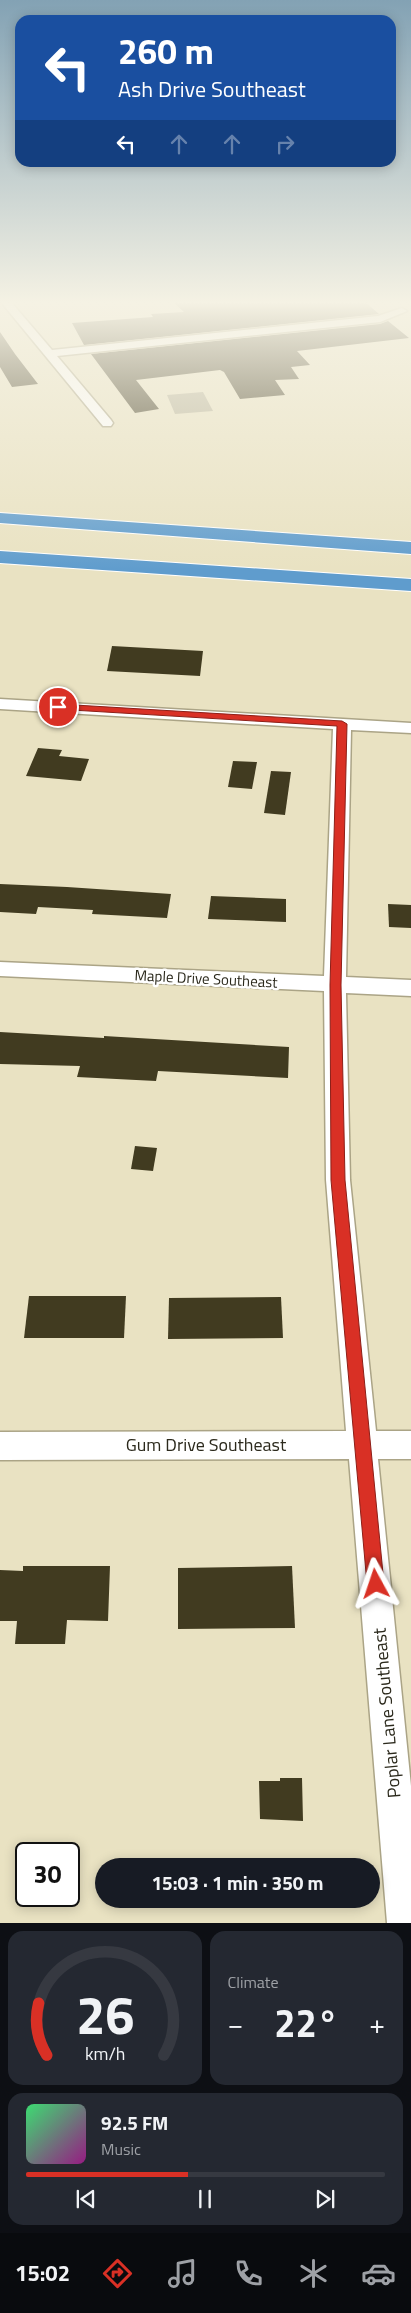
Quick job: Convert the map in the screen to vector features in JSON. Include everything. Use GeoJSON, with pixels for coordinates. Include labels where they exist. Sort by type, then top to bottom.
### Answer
{"type":"FeatureCollection","features":[{"type":"Feature","properties":{"kind":"highway"},"geometry":{"type":"LineString","coordinates":[[0,518],[411,548]]}},
{"type":"Feature","properties":{"kind":"highway"},"geometry":{"type":"LineString","coordinates":[[0,557],[411,585]]}},
{"type":"Feature","properties":{"kind":"street"},"geometry":{"type":"LineString","coordinates":[[81,392],[108,423]]}},
{"type":"Feature","properties":{"kind":"street"},"geometry":{"type":"LineString","coordinates":[[0,704],[411,728]]}},
{"type":"Feature","properties":{"kind":"street","name":"Poplar Lane Southeast"},"geometry":{"type":"LineString","coordinates":[[342,724],[335,985],[338,1180],[406,1923]]}},
{"type":"Feature","properties":{"kind":"street","name":"Maple Drive Southeast"},"geometry":{"type":"LineString","coordinates":[[0,970],[411,988]]}},
{"type":"Feature","properties":{"kind":"street","name":"Gum Drive Southeast"},"geometry":{"type":"LineString","coordinates":[[0,1446],[411,1445]]}},
{"type":"Feature","properties":{"kind":"shaded area"},"geometry":{"type":"Polygon","coordinates":[[[203,392],[213,411],[175,414],[167,395],[203,392]]]}},
{"type":"Feature","properties":{"kind":"building"},"geometry":{"type":"Polygon","coordinates":[[[119,392],[145,392],[159,409],[135,413],[119,392]]]}},
{"type":"Feature","properties":{"kind":"building"},"geometry":{"type":"Polygon","coordinates":[[[236,392],[283,392],[285,395],[240,399],[236,392]]]}},
{"type":"Feature","properties":{"kind":"building"},"geometry":{"type":"Polygon","coordinates":[[[112,646],[203,651],[200,676],[107,671],[112,646]]]}},
{"type":"Feature","properties":{"kind":"building"},"geometry":{"type":"Polygon","coordinates":[[[38,748],[62,750],[59,756],[89,759],[81,781],[26,776],[38,748]]]}},
{"type":"Feature","properties":{"kind":"building"},"geometry":{"type":"Polygon","coordinates":[[[233,761],[257,762],[252,789],[228,787],[233,761]]]}},
{"type":"Feature","properties":{"kind":"building"},"geometry":{"type":"Polygon","coordinates":[[[271,771],[291,772],[285,815],[264,813],[271,771]]]}},
{"type":"Feature","properties":{"kind":"building"},"geometry":{"type":"Polygon","coordinates":[[[0,884],[171,894],[167,918],[92,914],[93,910],[38,907],[36,914],[0,912],[0,884]]]}},
{"type":"Feature","properties":{"kind":"building"},"geometry":{"type":"Polygon","coordinates":[[[211,896],[286,899],[286,922],[208,919],[211,896]]]}},
{"type":"Feature","properties":{"kind":"building"},"geometry":{"type":"Polygon","coordinates":[[[388,904],[411,905],[411,928],[389,927],[388,904]]]}},
{"type":"Feature","properties":{"kind":"building"},"geometry":{"type":"Polygon","coordinates":[[[0,1032],[289,1047],[288,1078],[158,1071],[156,1081],[77,1077],[80,1066],[0,1064],[0,1032]]]}},
{"type":"Feature","properties":{"kind":"building"},"geometry":{"type":"Polygon","coordinates":[[[135,1146],[157,1148],[153,1171],[131,1169],[135,1146]]]}},
{"type":"Feature","properties":{"kind":"building"},"geometry":{"type":"Polygon","coordinates":[[[29,1296],[126,1296],[124,1338],[24,1338],[29,1296]]]}},
{"type":"Feature","properties":{"kind":"building"},"geometry":{"type":"Polygon","coordinates":[[[281,1297],[283,1338],[168,1339],[169,1298],[281,1297]]]}},
{"type":"Feature","properties":{"kind":"building"},"geometry":{"type":"Polygon","coordinates":[[[23,1566],[110,1566],[108,1621],[67,1620],[65,1644],[15,1644],[17,1621],[0,1621],[0,1570],[23,1571],[23,1566]]]}},
{"type":"Feature","properties":{"kind":"building"},"geometry":{"type":"Polygon","coordinates":[[[292,1566],[295,1628],[178,1629],[178,1568],[292,1566]]]}},
{"type":"Feature","properties":{"kind":"building"},"geometry":{"type":"Polygon","coordinates":[[[280,1778],[302,1778],[303,1821],[260,1819],[259,1781],[280,1781],[280,1778]]]}},
{"type":"Feature","properties":{"kind":"route"},"geometry":{"type":"LineString","coordinates":[[58,707],[342,724],[335,985],[338,1180],[376,1584]]}}]}
